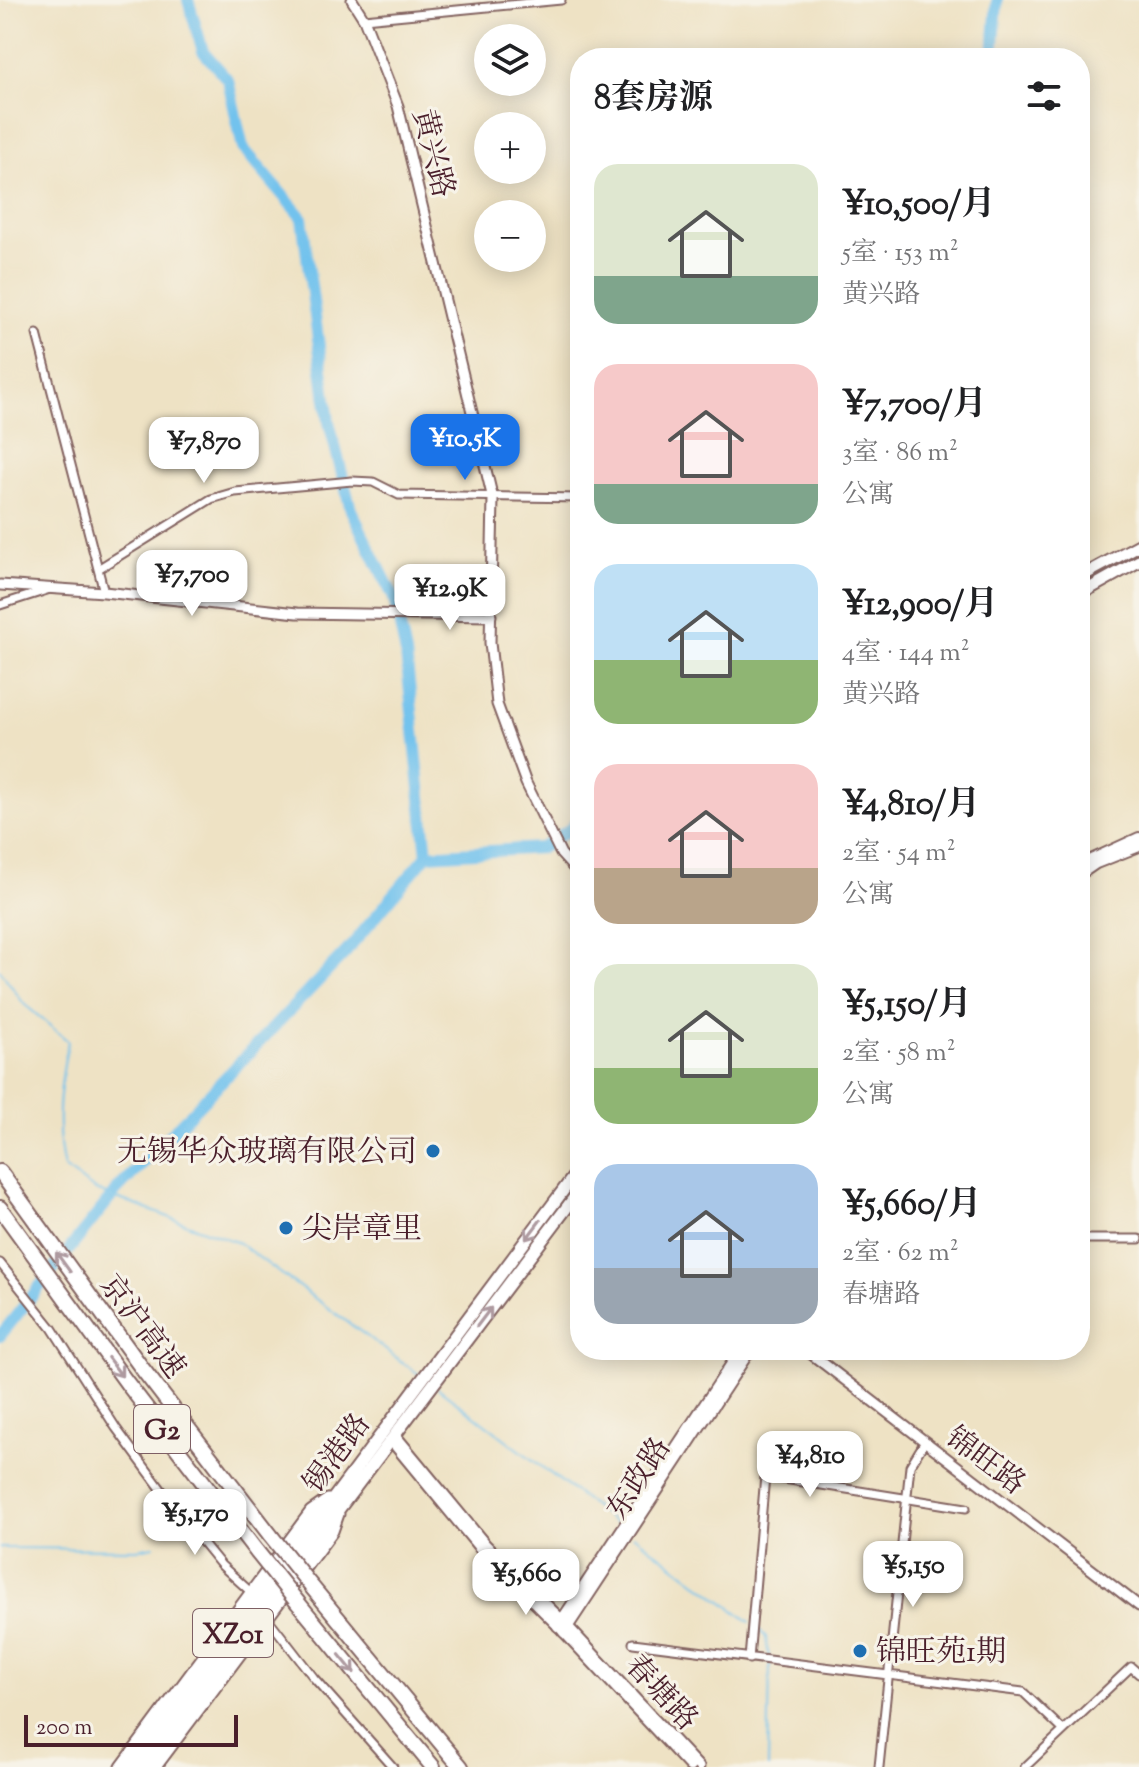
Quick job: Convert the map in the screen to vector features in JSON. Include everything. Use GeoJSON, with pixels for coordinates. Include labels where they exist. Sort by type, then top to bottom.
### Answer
{"type":"FeatureCollection","features":[{"type":"Feature","properties":{"kind":"highway","name":"京沪高速"},"geometry":{"type":"LineString","coordinates":[[0,1172],[82,1288],[271,1536],[461,1767]]}},
{"type":"Feature","properties":{"kind":"highway","name":"京沪高速"},"geometry":{"type":"LineString","coordinates":[[0,1208],[69,1305],[257,1552],[433,1767]]}},
{"type":"Feature","properties":{"kind":"main road"},"geometry":{"type":"LineString","coordinates":[[1090,572],[1139,545]]}},
{"type":"Feature","properties":{"kind":"main road"},"geometry":{"type":"LineString","coordinates":[[1090,588],[1139,561]]}},
{"type":"Feature","properties":{"kind":"main road"},"geometry":{"type":"LineString","coordinates":[[1090,860],[1139,838]]}},
{"type":"Feature","properties":{"kind":"main road"},"geometry":{"type":"LineString","coordinates":[[1090,867],[1139,846]]}},
{"type":"Feature","properties":{"kind":"main road","name":"锡港路"},"geometry":{"type":"LineString","coordinates":[[336,1502],[570,1194]]}},
{"type":"Feature","properties":{"kind":"main road","name":"东政路"},"geometry":{"type":"LineString","coordinates":[[627,1531],[735,1360]]}},
{"type":"Feature","properties":{"kind":"main road","name":"东政路"},"geometry":{"type":"LineString","coordinates":[[564,1627],[743,1360]]}},
{"type":"Feature","properties":{"kind":"main road","name":"锡港路"},"geometry":{"type":"LineString","coordinates":[[336,1502],[394,1439],[424,1386]]}},
{"type":"Feature","properties":{"kind":"main road"},"geometry":{"type":"LineString","coordinates":[[122,1767],[260,1604],[332,1531],[336,1502],[311,1512],[260,1604],[155,1767]]}},
{"type":"Feature","properties":{"kind":"main road","name":"XZ01"},"geometry":{"type":"LineString","coordinates":[[133,1767],[260,1604]]}},
{"type":"Feature","properties":{"kind":"main road","name":"XZ01"},"geometry":{"type":"LineString","coordinates":[[144,1767],[260,1604]]}},
{"type":"Feature","properties":{"kind":"street","name":"黄兴路"},"geometry":{"type":"LineString","coordinates":[[352,0],[364,19],[398,106],[411,152],[493,499],[491,616],[497,704],[508,743],[561,854],[570,864]]}},
{"type":"Feature","properties":{"kind":"street"},"geometry":{"type":"LineString","coordinates":[[364,19],[561,0]]}},
{"type":"Feature","properties":{"kind":"street"},"geometry":{"type":"LineString","coordinates":[[37,334],[104,592]]}},
{"type":"Feature","properties":{"kind":"street"},"geometry":{"type":"LineString","coordinates":[[98,569],[211,499],[235,492],[352,481],[373,482],[399,495],[570,498]]}},
{"type":"Feature","properties":{"kind":"street"},"geometry":{"type":"LineString","coordinates":[[0,585],[104,592],[297,613],[491,616]]}},
{"type":"Feature","properties":{"kind":"street"},"geometry":{"type":"LineString","coordinates":[[0,605],[52,589]]}},
{"type":"Feature","properties":{"kind":"street"},"geometry":{"type":"LineString","coordinates":[[1090,1239],[1139,1239]]}},
{"type":"Feature","properties":{"kind":"street"},"geometry":{"type":"LineString","coordinates":[[0,1263],[39,1312],[116,1428],[181,1516],[221,1565],[260,1604],[314,1678],[393,1767]]}},
{"type":"Feature","properties":{"kind":"street","name":"锦旺路"},"geometry":{"type":"LineString","coordinates":[[819,1360],[1139,1606]]}},
{"type":"Feature","properties":{"kind":"street","name":"春塘路"},"geometry":{"type":"LineString","coordinates":[[394,1439],[481,1550],[564,1627],[699,1767]]}},
{"type":"Feature","properties":{"kind":"street"},"geometry":{"type":"LineString","coordinates":[[879,1767],[891,1676],[910,1466],[924,1443]]}},
{"type":"Feature","properties":{"kind":"street"},"geometry":{"type":"LineString","coordinates":[[749,1659],[765,1476],[966,1508]]}},
{"type":"Feature","properties":{"kind":"street","name":"春塘路"},"geometry":{"type":"LineString","coordinates":[[564,1627],[690,1767]]}},
{"type":"Feature","properties":{"kind":"street"},"geometry":{"type":"LineString","coordinates":[[633,1643],[1023,1692],[1063,1730]]}},
{"type":"Feature","properties":{"kind":"street"},"geometry":{"type":"LineString","coordinates":[[1025,1767],[1131,1667],[1139,1674]]}},
{"type":"Feature","properties":{"kind":"waterway"},"geometry":{"type":"LineString","coordinates":[[188,0],[203,51],[228,80],[243,148],[302,218],[329,422],[351,510],[394,598],[406,654],[427,855]]}},
{"type":"Feature","properties":{"kind":"waterway"},"geometry":{"type":"LineString","coordinates":[[994,48],[997,0]]}},
{"type":"Feature","properties":{"kind":"waterway"},"geometry":{"type":"LineString","coordinates":[[0,1336],[116,1191],[346,952],[427,855],[541,848],[570,829]]}},
{"type":"Feature","properties":{"kind":"waterway"},"geometry":{"type":"LineString","coordinates":[[0,970],[24,1004],[68,1041],[59,1105],[59,1136],[64,1168],[95,1190],[239,1243],[420,1375]]}},
{"type":"Feature","properties":{"kind":"waterway"},"geometry":{"type":"LineString","coordinates":[[438,1388],[621,1527]]}},
{"type":"Feature","properties":{"kind":"waterway"},"geometry":{"type":"LineString","coordinates":[[633,1535],[750,1622]]}},
{"type":"Feature","properties":{"kind":"waterway"},"geometry":{"type":"LineString","coordinates":[[0,1548],[137,1549],[154,1546]]}},
{"type":"Feature","properties":{"kind":"waterway"},"geometry":{"type":"LineString","coordinates":[[755,1626],[766,1637],[769,1658]]}},
{"type":"Feature","properties":{"kind":"waterway"},"geometry":{"type":"LineString","coordinates":[[768,1767],[770,1664]]}},
{"type":"Feature","properties":{"kind":"place","name":"无锡华众玻璃有限公司"},"geometry":{"type":"Point","coordinates":[433,1151]}},
{"type":"Feature","properties":{"kind":"place","name":"尖岸章里"},"geometry":{"type":"Point","coordinates":[286,1228]}},
{"type":"Feature","properties":{"kind":"place","name":"锦旺苑1期"},"geometry":{"type":"Point","coordinates":[860,1651]}}]}
